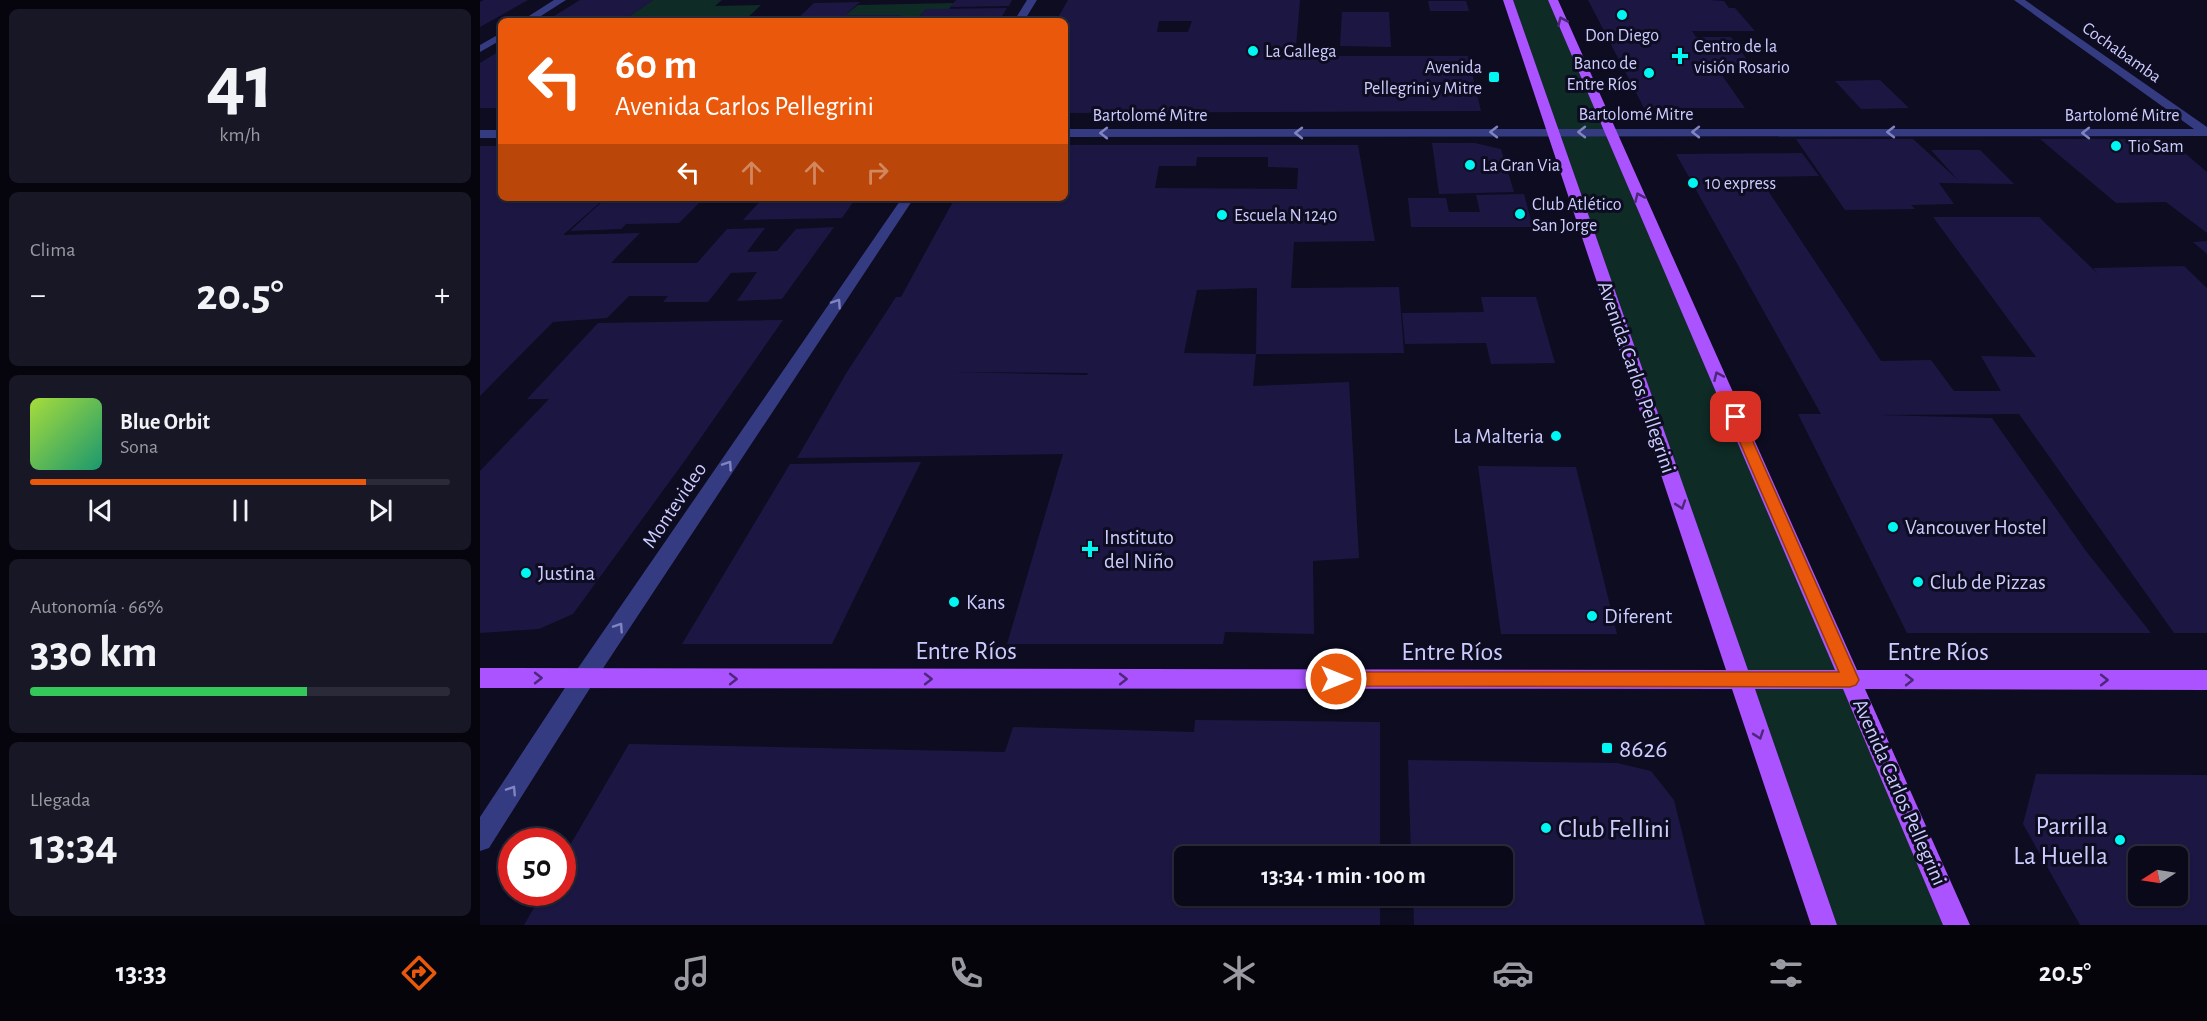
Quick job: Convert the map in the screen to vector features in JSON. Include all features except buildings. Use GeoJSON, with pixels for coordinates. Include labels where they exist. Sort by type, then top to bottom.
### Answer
{"type":"FeatureCollection","features":[{"type":"Feature","properties":{"kind":"main road","name":"Avenida Carlos Pellegrini"},"geometry":{"type":"LineString","coordinates":[[1508,0],[1824,925]]}},
{"type":"Feature","properties":{"kind":"main road","name":"Avenida Carlos Pellegrini"},"geometry":{"type":"LineString","coordinates":[[1553,0],[1957,925]]}},
{"type":"Feature","properties":{"kind":"main road","name":"Entre Ríos"},"geometry":{"type":"LineString","coordinates":[[480,678],[2207,680]]}},
{"type":"Feature","properties":{"kind":"street"},"geometry":{"type":"LineString","coordinates":[[531,18],[561,0]]}},
{"type":"Feature","properties":{"kind":"street"},"geometry":{"type":"LineString","coordinates":[[1021,18],[1032,0]]}},
{"type":"Feature","properties":{"kind":"street","name":"Cochabamba"},"geometry":{"type":"LineString","coordinates":[[2019,0],[2207,132]]}},
{"type":"Feature","properties":{"kind":"street"},"geometry":{"type":"LineString","coordinates":[[480,49],[498,38]]}},
{"type":"Feature","properties":{"kind":"street","name":"Bartolomé Mitre"},"geometry":{"type":"LineString","coordinates":[[1068,133],[2207,132]]}},
{"type":"Feature","properties":{"kind":"street"},"geometry":{"type":"LineString","coordinates":[[480,134],[498,134]]}},
{"type":"Feature","properties":{"kind":"street","name":"Montevideo"},"geometry":{"type":"LineString","coordinates":[[480,839],[584,678],[906,201]]}},
{"type":"Feature","properties":{"kind":"green space"},"geometry":{"type":"Polygon","coordinates":[[[653,0],[722,0],[715,6],[761,5],[747,18],[626,18],[653,0]]]}},
{"type":"Feature","properties":{"kind":"green space"},"geometry":{"type":"Polygon","coordinates":[[[1508,0],[1553,0],[1957,925],[1824,925],[1508,0]]]}},
{"type":"Feature","properties":{"kind":"green space"},"geometry":{"type":"Polygon","coordinates":[[[954,3],[949,9],[926,9],[918,18],[898,18],[900,15],[845,15],[858,5],[954,3]]]}},
{"type":"Feature","properties":{"kind":"place","name":"Don Diego"},"geometry":{"type":"Point","coordinates":[1622,15]}},
{"type":"Feature","properties":{"kind":"place","name":"La Gallega"},"geometry":{"type":"Point","coordinates":[1253,51]}},
{"type":"Feature","properties":{"kind":"place","name":"Centro de la visión Rosario"},"geometry":{"type":"Point","coordinates":[1680,56]}},
{"type":"Feature","properties":{"kind":"place","name":"Banco de Entre Ríos"},"geometry":{"type":"Point","coordinates":[1649,73]}},
{"type":"Feature","properties":{"kind":"place","name":"Avenida Pellegrini y Mitre"},"geometry":{"type":"Point","coordinates":[1494,77]}},
{"type":"Feature","properties":{"kind":"place","name":"Tio Sam"},"geometry":{"type":"Point","coordinates":[2116,146]}},
{"type":"Feature","properties":{"kind":"place","name":"La Gran Via"},"geometry":{"type":"Point","coordinates":[1470,165]}},
{"type":"Feature","properties":{"kind":"place","name":"10 express"},"geometry":{"type":"Point","coordinates":[1693,183]}},
{"type":"Feature","properties":{"kind":"place","name":"Club Atlético San Jorge"},"geometry":{"type":"Point","coordinates":[1520,214]}},
{"type":"Feature","properties":{"kind":"place","name":"Escuela N 1240"},"geometry":{"type":"Point","coordinates":[1222,215]}},
{"type":"Feature","properties":{"kind":"place","name":"La Malteria"},"geometry":{"type":"Point","coordinates":[1556,436]}},
{"type":"Feature","properties":{"kind":"place","name":"Vancouver Hostel"},"geometry":{"type":"Point","coordinates":[1893,527]}},
{"type":"Feature","properties":{"kind":"place","name":"Instituto del Niño"},"geometry":{"type":"Point","coordinates":[1090,549]}},
{"type":"Feature","properties":{"kind":"place","name":"Justina"},"geometry":{"type":"Point","coordinates":[526,573]}},
{"type":"Feature","properties":{"kind":"place","name":"Club de Pizzas"},"geometry":{"type":"Point","coordinates":[1918,582]}},
{"type":"Feature","properties":{"kind":"place","name":"Kans"},"geometry":{"type":"Point","coordinates":[954,602]}},
{"type":"Feature","properties":{"kind":"place","name":"Diferent"},"geometry":{"type":"Point","coordinates":[1592,616]}},
{"type":"Feature","properties":{"kind":"place","name":"8626"},"geometry":{"type":"Point","coordinates":[1607,748]}},
{"type":"Feature","properties":{"kind":"place","name":"Club Fellini"},"geometry":{"type":"Point","coordinates":[1546,828]}},
{"type":"Feature","properties":{"kind":"place","name":"Parrilla La Huella"},"geometry":{"type":"Point","coordinates":[2120,840]}},
{"type":"Feature","properties":{"kind":"route"},"geometry":{"type":"LineString","coordinates":[[1336,679],[1850,680],[1736,417]]}}]}
